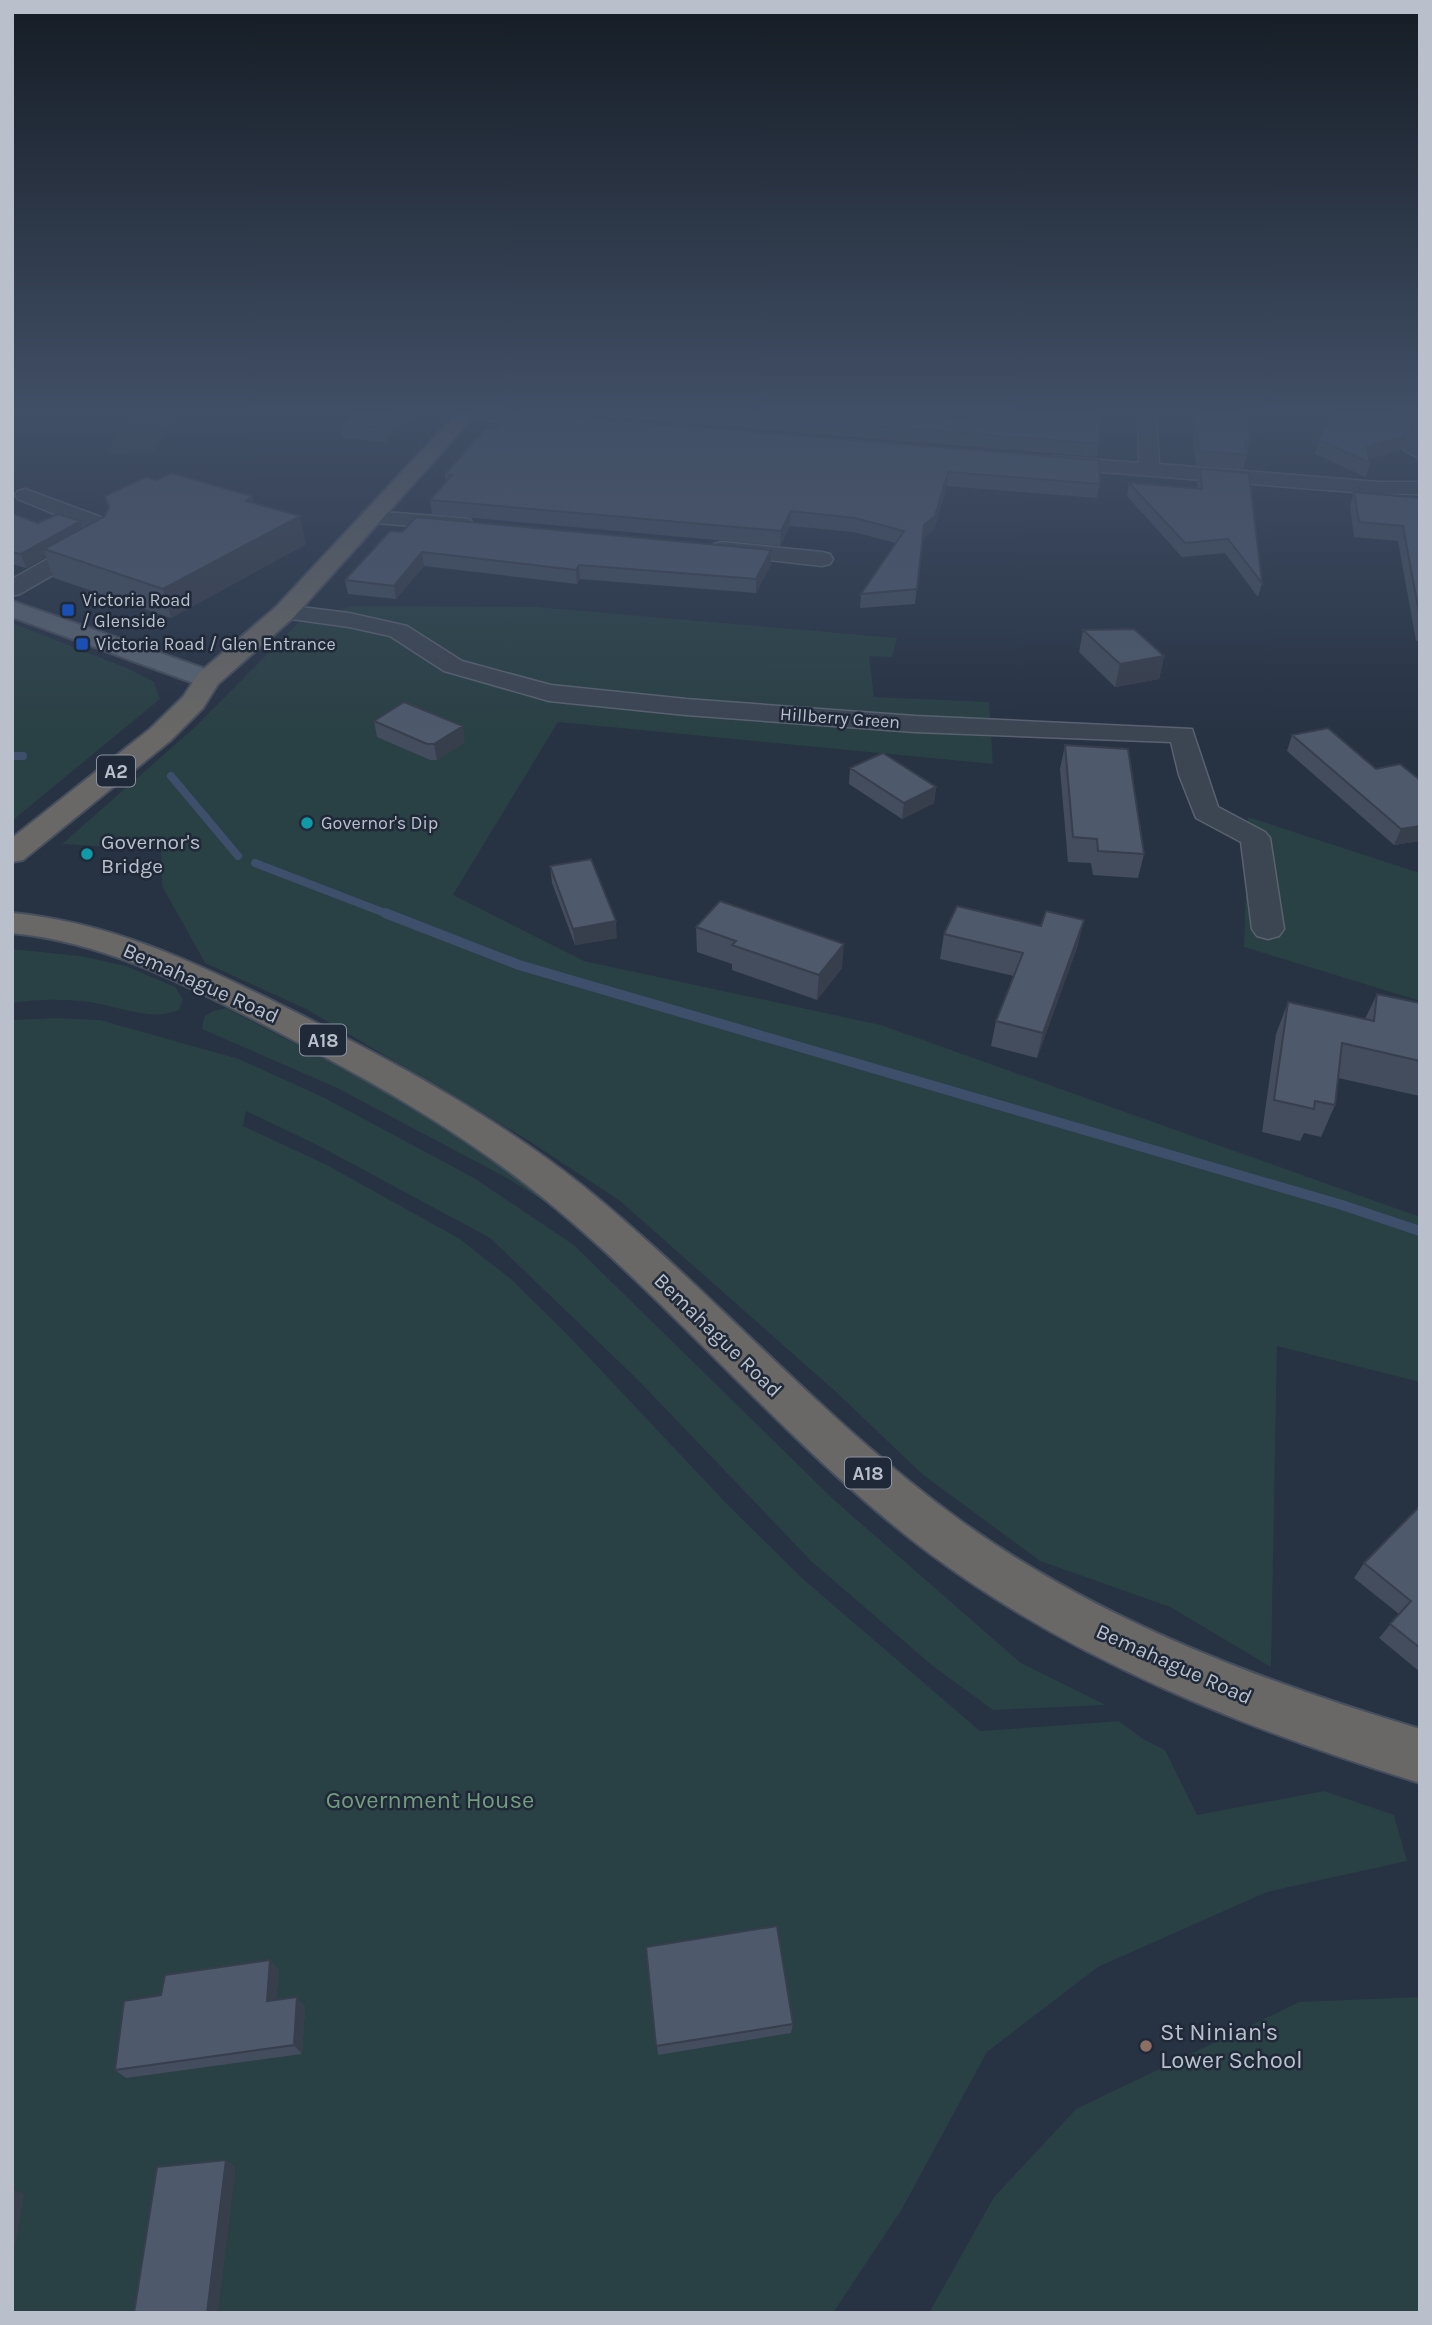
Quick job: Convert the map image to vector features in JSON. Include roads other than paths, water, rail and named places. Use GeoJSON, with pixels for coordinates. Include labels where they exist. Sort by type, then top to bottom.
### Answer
{"type":"FeatureCollection","features":[{"type":"Feature","properties":{"kind":"highway","name":"A2"},"geometry":{"type":"LineString","coordinates":[[12,853],[160,735],[193,702],[208,678],[285,612],[368,520]]}},
{"type":"Feature","properties":{"kind":"highway","name":"Bemahague Road"},"geometry":{"type":"LineString","coordinates":[[12,923],[54,928],[124,946],[198,977],[319,1038],[437,1104],[550,1181],[640,1260],[825,1438],[947,1538],[1061,1612],[1183,1671],[1297,1716],[1420,1756]]}},
{"type":"Feature","properties":{"kind":"main road"},"geometry":{"type":"LineString","coordinates":[[12,608],[208,678]]}},
{"type":"Feature","properties":{"kind":"street"},"geometry":{"type":"LineString","coordinates":[[12,589],[104,536],[102,525],[90,520]]}},
{"type":"Feature","properties":{"kind":"street"},"geometry":{"type":"LineString","coordinates":[[415,520],[485,526]]}},
{"type":"Feature","properties":{"kind":"street"},"geometry":{"type":"LineString","coordinates":[[701,547],[822,559]]}},
{"type":"Feature","properties":{"kind":"street","name":"Hillberry Green"},"geometry":{"type":"LineString","coordinates":[[285,612],[349,620],[398,631],[453,666],[549,693],[686,707],[915,724],[1183,735],[1206,812],[1255,838],[1268,929]]}},
{"type":"Feature","properties":{"kind":"waterway"},"geometry":{"type":"LineString","coordinates":[[12,756],[23,756]]}},
{"type":"Feature","properties":{"kind":"waterway"},"geometry":{"type":"LineString","coordinates":[[171,776],[238,856]]}},
{"type":"Feature","properties":{"kind":"waterway"},"geometry":{"type":"LineString","coordinates":[[255,863],[390,915]]}},
{"type":"Feature","properties":{"kind":"waterway"},"geometry":{"type":"LineString","coordinates":[[385,913],[519,965],[1342,1205],[1420,1231]]}},
{"type":"Feature","properties":{"kind":"place","name":"Victoria Road / Glenside"},"geometry":{"type":"Point","coordinates":[68,610]}},
{"type":"Feature","properties":{"kind":"place","name":"Victoria Road / Glen Entrance"},"geometry":{"type":"Point","coordinates":[82,644]}},
{"type":"Feature","properties":{"kind":"place","name":"Governor's Dip"},"geometry":{"type":"Point","coordinates":[307,823]}},
{"type":"Feature","properties":{"kind":"place","name":"Governor's Bridge"},"geometry":{"type":"Point","coordinates":[87,854]}},
{"type":"Feature","properties":{"kind":"place","name":"St Ninian's Lower School"},"geometry":{"type":"Point","coordinates":[1146,2046]}},
{"type":"Feature","properties":{"kind":"park label","name":"Government House"},"geometry":{"type":"Point","coordinates":[430,1800]}}]}
